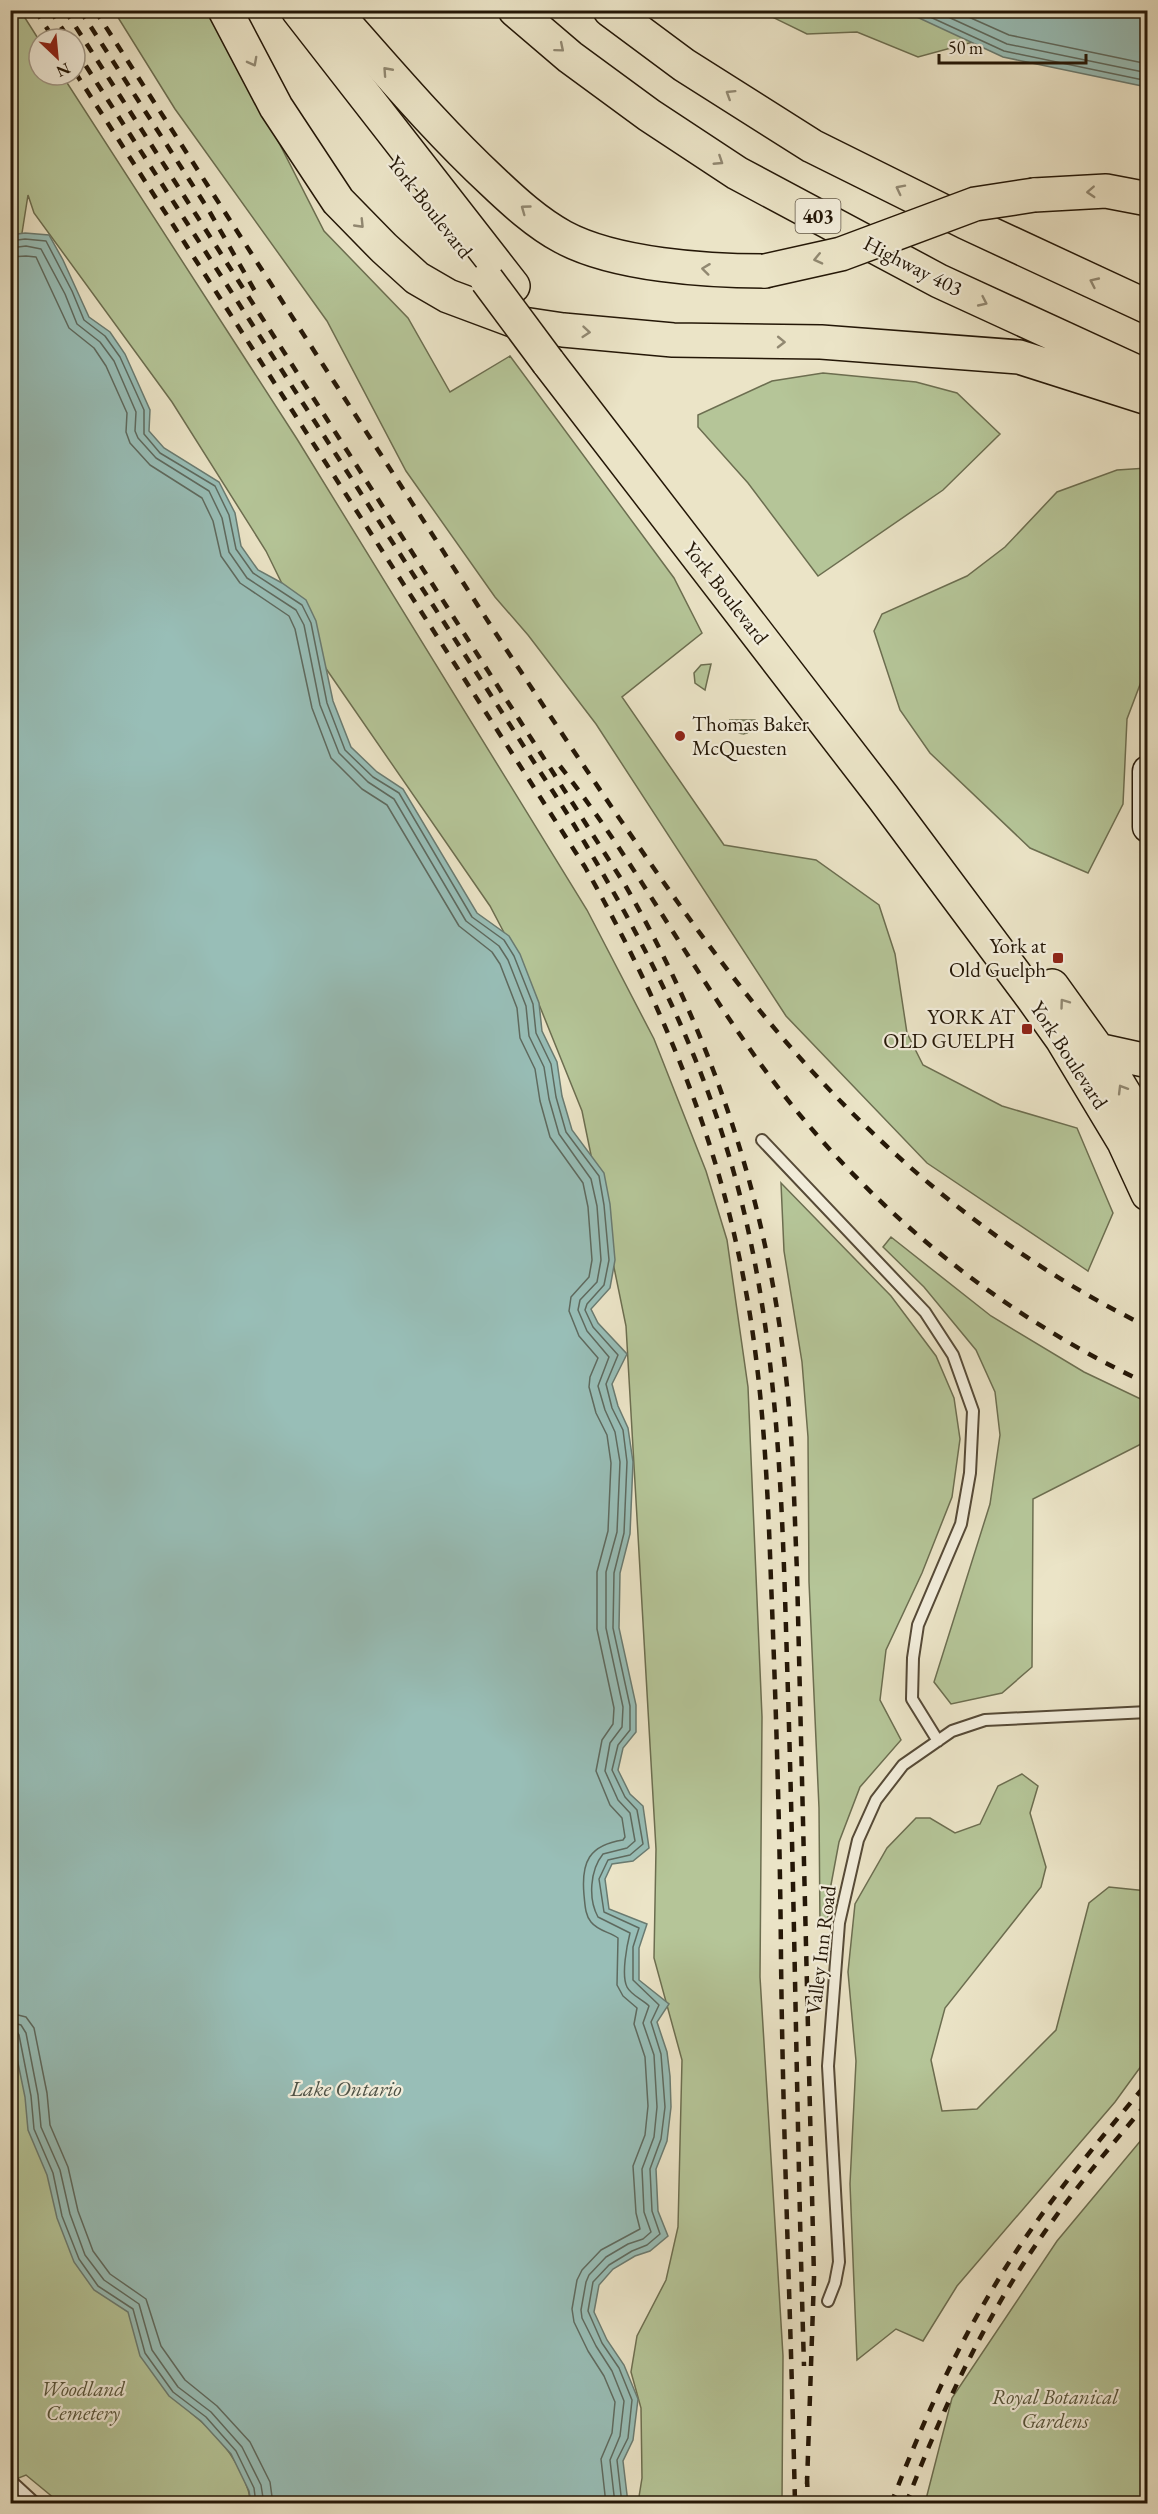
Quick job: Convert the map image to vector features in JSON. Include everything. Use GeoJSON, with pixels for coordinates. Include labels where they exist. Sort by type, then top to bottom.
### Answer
{"type":"FeatureCollection","features":[{"type":"Feature","properties":{"kind":"main road"},"geometry":{"type":"LineString","coordinates":[[225,10],[276,107],[338,201],[417,278],[448,296],[523,324],[563,330],[673,340],[821,342],[1019,357],[1148,398]]}},
{"type":"Feature","properties":{"kind":"main road","name":"York Boulevard"},"geometry":{"type":"LineString","coordinates":[[277,10],[500,283]]}},
{"type":"Feature","properties":{"kind":"main road","name":"York Boulevard"},"geometry":{"type":"LineString","coordinates":[[298,10],[1062,1039],[1141,1133]]}},
{"type":"Feature","properties":{"kind":"main road"},"geometry":{"type":"LineString","coordinates":[[333,10],[454,146],[515,202],[564,237],[608,254],[673,266],[720,271],[765,271],[841,254],[975,204],[1034,195],[1106,191],[1148,199]]}},
{"type":"Feature","properties":{"kind":"main road","name":"Highway 403"},"geometry":{"type":"LineString","coordinates":[[515,10],[570,57],[632,102],[738,173],[939,281],[1148,377]]}},
{"type":"Feature","properties":{"kind":"main road"},"geometry":{"type":"LineString","coordinates":[[610,10],[684,65],[812,146],[965,222],[1148,307]]}},
{"type":"Feature","properties":{"kind":"main road","name":"York Boulevard"},"geometry":{"type":"LineString","coordinates":[[561,363],[899,786],[1098,1050],[1141,1133],[1148,1194]]}},
{"type":"Feature","properties":{"kind":"main road"},"geometry":{"type":"LineString","coordinates":[[1098,1050],[1148,1061]]}},
{"type":"Feature","properties":{"kind":"street"},"geometry":{"type":"LineString","coordinates":[[1148,771],[1148,827]]}},
{"type":"Feature","properties":{"kind":"lane"},"geometry":{"type":"LineString","coordinates":[[762,1140],[925,1312],[953,1355],[973,1411],[970,1473],[961,1524],[918,1625],[913,1658],[912,1699],[938,1741]]}},
{"type":"Feature","properties":{"kind":"lane","name":"Valley Inn Road"},"geometry":{"type":"LineString","coordinates":[[828,2301],[835,2283],[839,2262],[828,2066],[839,1923],[858,1840],[876,1800],[903,1765],[952,1731],[985,1720],[1148,1712]]}},
{"type":"Feature","properties":{"kind":"lane"},"geometry":{"type":"LineString","coordinates":[[10,2480],[36,2504]]}},
{"type":"Feature","properties":{"kind":"green space"},"geometry":{"type":"Polygon","coordinates":[[[20,10],[31,27],[27,27],[27,87],[70,87],[297,439],[587,910],[654,1039],[706,1171],[727,1240],[748,1387],[762,1717],[760,1977],[783,2356],[782,2503],[638,2503],[642,2478],[641,2408],[631,2372],[637,2336],[666,2280],[678,2227],[682,2060],[654,1958],[656,1849],[626,1326],[582,1111],[530,982],[490,906],[318,657],[266,551],[172,402],[34,213],[28,195],[19,252],[11,255],[10,11],[20,10]]]}},
{"type":"Feature","properties":{"kind":"green space"},"geometry":{"type":"Polygon","coordinates":[[[114,11],[209,11],[221,29],[324,231],[408,318],[450,392],[510,356],[674,578],[702,633],[622,697],[724,845],[816,860],[879,905],[895,954],[907,1033],[923,1065],[1002,1106],[1077,1128],[1113,1213],[1088,1271],[927,1163],[786,1016],[596,724],[528,635],[495,597],[406,471],[327,321],[175,109],[114,11]]]}},
{"type":"Feature","properties":{"kind":"green space"},"geometry":{"type":"Polygon","coordinates":[[[760,11],[935,11],[984,39],[918,57],[857,32],[807,34],[760,11]]]}},
{"type":"Feature","properties":{"kind":"green space"},"geometry":{"type":"Polygon","coordinates":[[[823,373],[916,382],[957,393],[1000,434],[943,490],[818,576],[748,483],[698,427],[698,415],[772,381],[823,373]]]}},
{"type":"Feature","properties":{"kind":"green space"},"geometry":{"type":"Polygon","coordinates":[[[1147,468],[1147,666],[1127,719],[1123,804],[1088,873],[1030,848],[930,753],[900,710],[874,631],[882,614],[967,576],[1005,547],[1057,492],[1117,470],[1147,468]]]}},
{"type":"Feature","properties":{"kind":"green space"},"geometry":{"type":"Polygon","coordinates":[[[711,664],[705,690],[695,683],[694,673],[701,665],[711,664]]]}},
{"type":"Feature","properties":{"kind":"green space"},"geometry":{"type":"Polygon","coordinates":[[[730,720],[755,720],[750,731],[743,734],[735,730],[730,720]]]}},
{"type":"Feature","properties":{"kind":"green space"},"geometry":{"type":"Polygon","coordinates":[[[781,1183],[891,1296],[936,1356],[954,1398],[960,1439],[952,1497],[922,1573],[886,1650],[880,1700],[901,1740],[860,1787],[839,1842],[830,1890],[827,1928],[820,1927],[819,1808],[809,1582],[808,1437],[802,1362],[784,1251],[781,1183]]]}},
{"type":"Feature","properties":{"kind":"green space"},"geometry":{"type":"Polygon","coordinates":[[[891,1237],[991,1316],[1084,1372],[1147,1402],[1147,1441],[1033,1499],[1032,1667],[1002,1693],[951,1704],[934,1682],[990,1504],[1000,1435],[995,1392],[976,1350],[924,1287],[883,1247],[891,1237]]]}},
{"type":"Feature","properties":{"kind":"green space"},"geometry":{"type":"Polygon","coordinates":[[[1022,1774],[1038,1786],[1030,1813],[1046,1867],[1041,1887],[945,2008],[931,2060],[942,2111],[977,2109],[1056,2030],[1089,1903],[1109,1887],[1147,1891],[1147,2058],[1115,2102],[957,2286],[923,2341],[896,2329],[857,2360],[850,2184],[856,2061],[848,1972],[855,1904],[887,1848],[916,1818],[930,1818],[955,1833],[980,1824],[998,1786],[1022,1774]]]}},
{"type":"Feature","properties":{"kind":"green space","name":"Woodland Cemetery"},"geometry":{"type":"Polygon","coordinates":[[[10,2020],[191,2413],[230,2453],[243,2477],[251,2503],[60,2503],[26,2475],[11,2481],[10,2020]]]}},
{"type":"Feature","properties":{"kind":"green space","name":"Royal Botanical Gardens"},"geometry":{"type":"Polygon","coordinates":[[[1147,2133],[1147,2503],[925,2503],[952,2398],[1057,2241],[1147,2133]]]}},
{"type":"Feature","properties":{"kind":"water"},"geometry":{"type":"Polygon","coordinates":[[[904,11],[1147,11],[1147,87],[1003,57],[904,11]]]}},
{"type":"Feature","properties":{"kind":"water","name":"Lake Ontario"},"geometry":{"type":"Polygon","coordinates":[[[25,233],[49,235],[89,317],[110,332],[125,354],[150,410],[149,431],[164,448],[219,482],[235,513],[241,546],[258,570],[306,600],[316,621],[333,701],[351,747],[377,772],[403,789],[477,913],[509,936],[520,954],[539,1003],[542,1031],[557,1062],[562,1096],[572,1130],[604,1173],[610,1204],[615,1260],[610,1288],[591,1309],[598,1323],[627,1354],[612,1384],[618,1406],[628,1428],[633,1462],[630,1534],[620,1573],[619,1628],[636,1705],[636,1732],[623,1748],[618,1770],[630,1794],[643,1806],[649,1848],[633,1861],[612,1864],[605,1879],[609,1909],[647,1924],[639,1948],[639,1980],[669,2004],[657,2022],[667,2052],[671,2107],[667,2141],[656,2169],[658,2211],[668,2236],[650,2251],[635,2256],[613,2269],[599,2285],[594,2312],[607,2340],[624,2365],[638,2399],[633,2440],[623,2461],[628,2503],[251,2503],[249,2491],[231,2454],[201,2421],[169,2396],[140,2356],[128,2312],[94,2290],[74,2262],[57,2218],[47,2175],[28,2130],[25,2097],[10,2024],[10,235],[25,233]]]}},
{"type":"Feature","properties":{"kind":"railway"},"geometry":{"type":"LineString","coordinates":[[35,10],[46,27]]}},
{"type":"Feature","properties":{"kind":"railway"},"geometry":{"type":"LineString","coordinates":[[50,10],[61,27]]}},
{"type":"Feature","properties":{"kind":"railway"},"geometry":{"type":"LineString","coordinates":[[65,10],[625,885],[684,999],[730,1118],[749,1179],[776,1304],[788,1393],[793,1470],[814,2277],[807,2484]]}},
{"type":"Feature","properties":{"kind":"railway"},"geometry":{"type":"LineString","coordinates":[[80,10],[208,209],[256,293]]}},
{"type":"Feature","properties":{"kind":"railway"},"geometry":{"type":"LineString","coordinates":[[95,10],[527,681],[670,891],[708,945],[749,997],[810,1069],[852,1113],[943,1195],[1042,1267],[1094,1299],[1148,1327]]}},
{"type":"Feature","properties":{"kind":"railway"},"geometry":{"type":"LineString","coordinates":[[87,68],[592,854],[658,975],[695,1059],[726,1146],[744,1213],[758,1280],[768,1348],[780,1486],[784,1555],[804,2366]]}},
{"type":"Feature","properties":{"kind":"railway"},"geometry":{"type":"LineString","coordinates":[[85,87],[585,867],[610,912],[655,1005],[676,1052],[711,1148],[725,1197],[745,1289],[758,1372],[765,1455],[778,1770],[783,2094],[795,2504]]}},
{"type":"Feature","properties":{"kind":"railway"},"geometry":{"type":"LineString","coordinates":[[560,766],[611,836],[752,1052],[791,1104],[834,1154],[928,1244],[980,1284],[1034,1321],[1148,1384]]}},
{"type":"Feature","properties":{"kind":"railway"},"geometry":{"type":"LineString","coordinates":[[891,2504],[937,2394],[963,2342],[1009,2262],[1086,2157],[1148,2082]]}},
{"type":"Feature","properties":{"kind":"railway"},"geometry":{"type":"LineString","coordinates":[[906,2504],[948,2402],[998,2305],[1050,2224],[1148,2102]]}},
{"type":"Feature","properties":{"kind":"railway"},"geometry":{"type":"LineString","coordinates":[[807,2477],[808,2504]]}},
{"type":"Feature","properties":{"kind":"place","name":"Thomas Baker McQuesten"},"geometry":{"type":"Point","coordinates":[680,736]}},
{"type":"Feature","properties":{"kind":"place","name":"York at Old Guelph"},"geometry":{"type":"Point","coordinates":[1058,958]}},
{"type":"Feature","properties":{"kind":"place","name":"YORK AT OLD GUELPH"},"geometry":{"type":"Point","coordinates":[1027,1029]}}]}
